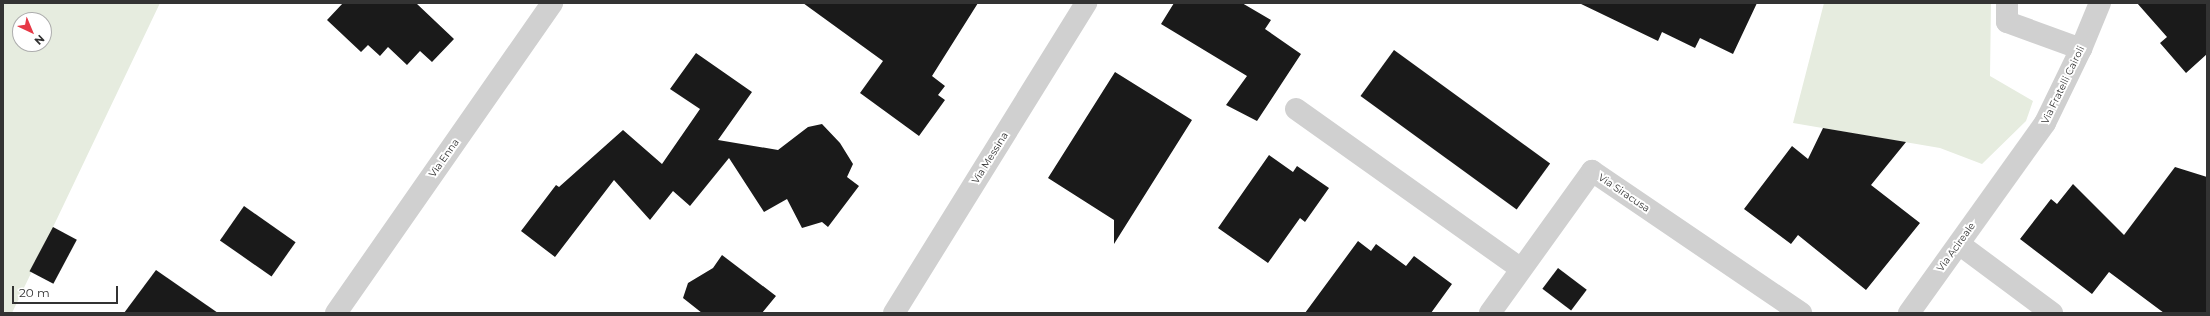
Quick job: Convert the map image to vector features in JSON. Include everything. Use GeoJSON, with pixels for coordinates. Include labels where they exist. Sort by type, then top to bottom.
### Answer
{"type":"FeatureCollection","features":[{"type":"Feature","properties":{"kind":"street","name":"Via Enna"},"geometry":{"type":"LineString","coordinates":[[336,313],[552,3]]}},
{"type":"Feature","properties":{"kind":"street","name":"Via Messina"},"geometry":{"type":"LineString","coordinates":[[894,313],[1086,3]]}},
{"type":"Feature","properties":{"kind":"street"},"geometry":{"type":"LineString","coordinates":[[2007,3],[2007,22],[2081,49]]}},
{"type":"Feature","properties":{"kind":"street","name":"Via Fratelli Cairoli"},"geometry":{"type":"LineString","coordinates":[[2003,182],[2045,123],[2081,49],[2100,3]]}},
{"type":"Feature","properties":{"kind":"street"},"geometry":{"type":"LineString","coordinates":[[1296,109],[1521,268]]}},
{"type":"Feature","properties":{"kind":"street","name":"Via Siracusa"},"geometry":{"type":"LineString","coordinates":[[1490,313],[1592,171],[1801,313]]}},
{"type":"Feature","properties":{"kind":"street","name":"Via Acireale"},"geometry":{"type":"LineString","coordinates":[[1909,313],[2003,182]]}},
{"type":"Feature","properties":{"kind":"street"},"geometry":{"type":"LineString","coordinates":[[1959,244],[2052,313]]}},
{"type":"Feature","properties":{"kind":"shaded area"},"geometry":{"type":"Polygon","coordinates":[[[3,3],[160,3],[12,313],[3,313],[3,3]]]}},
{"type":"Feature","properties":{"kind":"shaded area"},"geometry":{"type":"Polygon","coordinates":[[[1824,3],[1991,3],[1990,76],[2033,101],[2026,121],[1982,164],[1940,148],[1793,123],[1824,3]]]}},
{"type":"Feature","properties":{"kind":"building"},"geometry":{"type":"Polygon","coordinates":[[[343,3],[416,3],[454,39],[432,62],[420,51],[407,65],[388,47],[380,56],[368,45],[361,52],[327,20],[343,3]]]}},
{"type":"Feature","properties":{"kind":"building"},"geometry":{"type":"Polygon","coordinates":[[[803,3],[978,3],[932,76],[945,86],[938,95],[945,100],[919,136],[860,93],[883,61],[803,3]]]}},
{"type":"Feature","properties":{"kind":"building"},"geometry":{"type":"Polygon","coordinates":[[[1174,3],[1242,3],[1271,20],[1265,29],[1301,54],[1257,121],[1226,105],[1247,76],[1161,24],[1174,3]]]}},
{"type":"Feature","properties":{"kind":"building"},"geometry":{"type":"Polygon","coordinates":[[[1579,3],[1757,3],[1733,54],[1700,38],[1695,48],[1662,32],[1658,41],[1579,3]]]}},
{"type":"Feature","properties":{"kind":"building"},"geometry":{"type":"Polygon","coordinates":[[[2137,3],[2207,3],[2207,54],[2186,73],[2160,43],[2167,37],[2137,3]]]}},
{"type":"Feature","properties":{"kind":"building"},"geometry":{"type":"Polygon","coordinates":[[[1394,50],[1550,163],[1517,210],[1360,96],[1394,50]]]}},
{"type":"Feature","properties":{"kind":"building"},"geometry":{"type":"Polygon","coordinates":[[[696,53],[752,92],[718,140],[778,150],[808,127],[822,124],[840,143],[853,164],[847,177],[859,186],[828,227],[822,222],[802,228],[787,199],[764,212],[729,158],[690,206],[673,191],[650,220],[614,180],[555,257],[521,231],[556,185],[559,187],[623,130],[662,164],[700,109],[670,89],[696,53]]]}},
{"type":"Feature","properties":{"kind":"building"},"geometry":{"type":"Polygon","coordinates":[[[1115,72],[1192,120],[1114,244],[1114,220],[1048,178],[1115,72]]]}},
{"type":"Feature","properties":{"kind":"building"},"geometry":{"type":"Polygon","coordinates":[[[1823,128],[1906,142],[1871,185],[1920,223],[1866,290],[1798,235],[1791,244],[1744,209],[1792,146],[1808,159],[1823,128]]]}},
{"type":"Feature","properties":{"kind":"building"},"geometry":{"type":"Polygon","coordinates":[[[1269,155],[1293,172],[1297,166],[1329,188],[1305,222],[1300,218],[1268,263],[1218,228],[1269,155]]]}},
{"type":"Feature","properties":{"kind":"building"},"geometry":{"type":"Polygon","coordinates":[[[2175,167],[2207,177],[2207,313],[2164,313],[2109,272],[2092,294],[2020,239],[2051,199],[2057,204],[2073,184],[2124,235],[2175,167]]]}},
{"type":"Feature","properties":{"kind":"building"},"geometry":{"type":"Polygon","coordinates":[[[244,206],[296,242],[272,277],[220,240],[244,206]]]}},
{"type":"Feature","properties":{"kind":"building"},"geometry":{"type":"Polygon","coordinates":[[[53,227],[77,240],[53,284],[30,271],[53,227]]]}},
{"type":"Feature","properties":{"kind":"building"},"geometry":{"type":"Polygon","coordinates":[[[1358,241],[1371,251],[1376,244],[1406,266],[1414,256],[1452,284],[1431,313],[1305,313],[1358,241]]]}},
{"type":"Feature","properties":{"kind":"building"},"geometry":{"type":"Polygon","coordinates":[[[722,255],[776,296],[762,313],[702,313],[683,298],[688,283],[713,268],[722,255]]]}},
{"type":"Feature","properties":{"kind":"building"},"geometry":{"type":"Polygon","coordinates":[[[1558,268],[1587,290],[1571,310],[1542,289],[1558,268]]]}},
{"type":"Feature","properties":{"kind":"building"},"geometry":{"type":"Polygon","coordinates":[[[156,270],[218,313],[124,313],[156,270]]]}}]}
